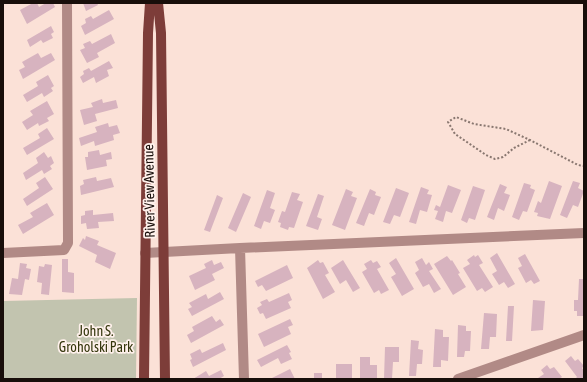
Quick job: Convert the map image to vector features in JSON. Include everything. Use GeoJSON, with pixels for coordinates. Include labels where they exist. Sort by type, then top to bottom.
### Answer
{"type":"FeatureCollection","features":[{"type":"Feature","properties":{"kind":"main road","name":"River View Avenue"},"geometry":{"type":"LineString","coordinates":[[144,379],[148,34],[150,3]]}},
{"type":"Feature","properties":{"kind":"main road","name":"River View Avenue"},"geometry":{"type":"LineString","coordinates":[[158,3],[161,33],[165,379]]}},
{"type":"Feature","properties":{"kind":"lane"},"geometry":{"type":"LineString","coordinates":[[3,253],[64,250],[68,244],[67,3]]}},
{"type":"Feature","properties":{"kind":"lane"},"geometry":{"type":"LineString","coordinates":[[145,253],[584,233]]}},
{"type":"Feature","properties":{"kind":"lane"},"geometry":{"type":"LineString","coordinates":[[240,248],[244,379]]}},
{"type":"Feature","properties":{"kind":"lane"},"geometry":{"type":"LineString","coordinates":[[458,379],[584,335]]}},
{"type":"Feature","properties":{"kind":"path"},"geometry":{"type":"LineString","coordinates":[[530,140],[514,148],[503,157],[495,159],[486,155],[455,134],[448,122],[456,117],[474,124],[506,130],[530,140],[578,165],[584,166]]}},
{"type":"Feature","properties":{"kind":"green space","name":"John S. Groholski Park"},"geometry":{"type":"Polygon","coordinates":[[[137,298],[136,379],[3,379],[3,301],[137,298]]]}},
{"type":"Feature","properties":{"kind":"building"},"geometry":{"type":"Polygon","coordinates":[[[33,3],[37,3],[39,7],[46,3],[53,3],[55,7],[27,24],[20,10],[33,3]]]}},
{"type":"Feature","properties":{"kind":"building"},"geometry":{"type":"Polygon","coordinates":[[[83,3],[97,3],[98,5],[86,11],[83,3]]]}},
{"type":"Feature","properties":{"kind":"building"},"geometry":{"type":"Polygon","coordinates":[[[109,10],[114,19],[85,35],[81,26],[86,23],[85,19],[91,16],[93,19],[109,10]]]}},
{"type":"Feature","properties":{"kind":"building"},"geometry":{"type":"Polygon","coordinates":[[[51,26],[54,32],[51,34],[53,38],[43,43],[41,40],[30,47],[27,40],[51,26]]]}},
{"type":"Feature","properties":{"kind":"building"},"geometry":{"type":"Polygon","coordinates":[[[111,34],[115,43],[97,53],[99,57],[87,63],[80,50],[85,48],[83,44],[90,41],[92,44],[111,34]]]}},
{"type":"Feature","properties":{"kind":"building"},"geometry":{"type":"Polygon","coordinates":[[[38,53],[41,58],[51,53],[55,60],[23,79],[19,70],[25,67],[22,62],[38,53]]]}},
{"type":"Feature","properties":{"kind":"building"},"geometry":{"type":"Polygon","coordinates":[[[109,61],[113,68],[107,70],[109,76],[96,83],[94,77],[83,83],[80,77],[84,74],[83,71],[89,68],[91,71],[109,61]]]}},
{"type":"Feature","properties":{"kind":"building"},"geometry":{"type":"Polygon","coordinates":[[[48,75],[54,86],[51,88],[53,91],[44,97],[42,93],[27,102],[23,95],[38,86],[36,82],[48,75]]]}},
{"type":"Feature","properties":{"kind":"building"},"geometry":{"type":"Polygon","coordinates":[[[102,99],[103,103],[116,100],[118,108],[95,114],[97,121],[84,125],[80,110],[93,107],[91,103],[102,99]]]}},
{"type":"Feature","properties":{"kind":"building"},"geometry":{"type":"Polygon","coordinates":[[[47,101],[54,114],[47,118],[49,121],[39,126],[38,123],[27,130],[22,122],[33,115],[30,111],[47,101]]]}},
{"type":"Feature","properties":{"kind":"building"},"geometry":{"type":"Polygon","coordinates":[[[108,123],[109,127],[117,125],[120,133],[113,135],[114,140],[95,146],[94,141],[81,146],[79,138],[97,132],[95,127],[108,123]]]}},
{"type":"Feature","properties":{"kind":"building"},"geometry":{"type":"Polygon","coordinates":[[[47,128],[54,139],[27,155],[23,148],[40,138],[38,134],[47,128]]]}},
{"type":"Feature","properties":{"kind":"building"},"geometry":{"type":"Polygon","coordinates":[[[99,150],[100,155],[111,152],[112,159],[106,160],[107,166],[87,170],[85,157],[88,157],[88,152],[99,150]]]}},
{"type":"Feature","properties":{"kind":"building"},"geometry":{"type":"Polygon","coordinates":[[[44,152],[48,158],[51,156],[54,163],[50,166],[52,169],[44,174],[42,170],[26,180],[23,173],[38,163],[36,158],[44,152]]]}},
{"type":"Feature","properties":{"kind":"building"},"geometry":{"type":"Polygon","coordinates":[[[45,177],[53,189],[27,206],[23,199],[39,188],[36,183],[45,177]]]}},
{"type":"Feature","properties":{"kind":"building"},"geometry":{"type":"Polygon","coordinates":[[[96,177],[97,181],[111,178],[114,187],[81,195],[80,186],[84,184],[83,180],[96,177]]]}},
{"type":"Feature","properties":{"kind":"building"},"geometry":{"type":"Polygon","coordinates":[[[549,181],[562,186],[550,219],[537,216],[538,213],[534,212],[538,201],[541,203],[549,181]]]}},
{"type":"Feature","properties":{"kind":"building"},"geometry":{"type":"Polygon","coordinates":[[[573,181],[580,183],[578,188],[584,191],[578,207],[573,205],[567,218],[560,215],[573,181]]]}},
{"type":"Feature","properties":{"kind":"building"},"geometry":{"type":"Polygon","coordinates":[[[524,183],[531,185],[530,188],[535,190],[527,212],[523,211],[519,220],[512,217],[524,183]]]}},
{"type":"Feature","properties":{"kind":"building"},"geometry":{"type":"Polygon","coordinates":[[[500,184],[507,187],[504,193],[510,195],[504,211],[498,208],[494,220],[487,217],[500,184]]]}},
{"type":"Feature","properties":{"kind":"building"},"geometry":{"type":"Polygon","coordinates":[[[448,185],[461,190],[452,213],[446,211],[443,222],[435,219],[438,211],[434,210],[436,205],[440,207],[448,185]]]}},
{"type":"Feature","properties":{"kind":"building"},"geometry":{"type":"Polygon","coordinates":[[[473,186],[485,190],[475,220],[469,218],[467,223],[461,220],[473,186]]]}},
{"type":"Feature","properties":{"kind":"building"},"geometry":{"type":"Polygon","coordinates":[[[421,187],[429,190],[427,194],[432,195],[427,212],[420,210],[416,224],[409,222],[421,187]]]}},
{"type":"Feature","properties":{"kind":"building"},"geometry":{"type":"Polygon","coordinates":[[[396,188],[409,193],[400,217],[394,215],[390,224],[383,222],[396,188]]]}},
{"type":"Feature","properties":{"kind":"building"},"geometry":{"type":"Polygon","coordinates":[[[346,189],[353,192],[351,196],[357,198],[345,230],[332,225],[346,189]]]}},
{"type":"Feature","properties":{"kind":"building"},"geometry":{"type":"Polygon","coordinates":[[[370,189],[376,192],[375,195],[381,197],[374,215],[369,213],[364,226],[356,223],[370,189]]]}},
{"type":"Feature","properties":{"kind":"building"},"geometry":{"type":"Polygon","coordinates":[[[267,190],[275,193],[270,208],[275,210],[270,223],[264,221],[261,229],[254,226],[267,190]]]}},
{"type":"Feature","properties":{"kind":"building"},"geometry":{"type":"Polygon","coordinates":[[[292,192],[300,194],[297,200],[303,202],[294,228],[289,227],[288,230],[280,227],[281,223],[278,222],[282,211],[285,212],[292,192]]]}},
{"type":"Feature","properties":{"kind":"building"},"geometry":{"type":"Polygon","coordinates":[[[243,193],[251,197],[236,232],[228,228],[243,193]]]}},
{"type":"Feature","properties":{"kind":"building"},"geometry":{"type":"Polygon","coordinates":[[[318,194],[324,196],[317,217],[322,219],[318,230],[306,226],[318,194]]]}},
{"type":"Feature","properties":{"kind":"building"},"geometry":{"type":"Polygon","coordinates":[[[217,195],[223,198],[210,232],[204,230],[217,195]]]}},
{"type":"Feature","properties":{"kind":"building"},"geometry":{"type":"Polygon","coordinates":[[[47,203],[54,215],[23,234],[18,225],[33,217],[30,213],[47,203]]]}},
{"type":"Feature","properties":{"kind":"building"},"geometry":{"type":"Polygon","coordinates":[[[93,210],[93,215],[113,213],[114,221],[98,222],[99,228],[87,229],[86,223],[81,224],[81,216],[85,215],[85,211],[93,210]]]}},
{"type":"Feature","properties":{"kind":"building"},"geometry":{"type":"Polygon","coordinates":[[[86,236],[99,241],[97,245],[116,253],[110,269],[95,262],[97,255],[79,246],[83,238],[85,240],[86,236]]]}},
{"type":"Feature","properties":{"kind":"building"},"geometry":{"type":"Polygon","coordinates":[[[497,253],[515,284],[508,288],[504,282],[499,285],[492,274],[497,271],[490,258],[497,253]]]}},
{"type":"Feature","properties":{"kind":"building"},"geometry":{"type":"Polygon","coordinates":[[[525,254],[540,281],[534,284],[531,280],[526,283],[518,268],[522,266],[518,258],[525,254]]]}},
{"type":"Feature","properties":{"kind":"building"},"geometry":{"type":"Polygon","coordinates":[[[474,255],[475,257],[478,255],[483,263],[479,265],[493,287],[485,292],[482,288],[477,291],[463,268],[470,264],[467,260],[474,255]]]}},
{"type":"Feature","properties":{"kind":"building"},"geometry":{"type":"Polygon","coordinates":[[[447,256],[451,261],[452,260],[460,273],[458,274],[466,287],[453,295],[434,264],[447,256]]]}},
{"type":"Feature","properties":{"kind":"building"},"geometry":{"type":"Polygon","coordinates":[[[396,258],[414,289],[402,296],[391,277],[396,274],[389,263],[396,258]]]}},
{"type":"Feature","properties":{"kind":"building"},"geometry":{"type":"Polygon","coordinates":[[[422,258],[426,265],[429,262],[433,269],[429,271],[441,289],[434,293],[429,284],[423,287],[415,273],[419,270],[415,262],[422,258]]]}},
{"type":"Feature","properties":{"kind":"building"},"geometry":{"type":"Polygon","coordinates":[[[62,259],[68,259],[68,272],[74,273],[74,293],[62,292],[62,259]]]}},
{"type":"Feature","properties":{"kind":"building"},"geometry":{"type":"Polygon","coordinates":[[[212,260],[214,265],[221,262],[224,268],[212,274],[215,280],[195,290],[189,276],[206,268],[204,264],[212,260]]]}},
{"type":"Feature","properties":{"kind":"building"},"geometry":{"type":"Polygon","coordinates":[[[318,260],[320,263],[323,262],[329,273],[325,275],[335,292],[323,299],[307,268],[318,260]]]}},
{"type":"Feature","properties":{"kind":"building"},"geometry":{"type":"Polygon","coordinates":[[[343,260],[360,288],[353,292],[346,280],[340,284],[331,268],[343,260]]]}},
{"type":"Feature","properties":{"kind":"building"},"geometry":{"type":"Polygon","coordinates":[[[371,260],[373,263],[377,261],[381,267],[377,269],[389,290],[381,294],[379,290],[374,293],[362,272],[367,269],[364,264],[371,260]]]}},
{"type":"Feature","properties":{"kind":"building"},"geometry":{"type":"Polygon","coordinates":[[[20,263],[27,264],[26,268],[31,269],[29,280],[25,279],[22,295],[9,294],[12,278],[18,279],[20,263]]]}},
{"type":"Feature","properties":{"kind":"building"},"geometry":{"type":"Polygon","coordinates":[[[45,264],[52,265],[49,295],[41,294],[42,283],[37,282],[39,266],[44,267],[45,264]]]}},
{"type":"Feature","properties":{"kind":"building"},"geometry":{"type":"Polygon","coordinates":[[[287,265],[293,278],[266,291],[262,285],[258,287],[255,281],[287,265]]]}},
{"type":"Feature","properties":{"kind":"building"},"geometry":{"type":"Polygon","coordinates":[[[579,279],[584,279],[584,316],[577,316],[577,311],[574,311],[574,300],[578,300],[579,279]]]}},
{"type":"Feature","properties":{"kind":"building"},"geometry":{"type":"Polygon","coordinates":[[[220,292],[224,299],[192,316],[188,309],[192,307],[189,303],[206,294],[208,299],[220,292]]]}},
{"type":"Feature","properties":{"kind":"building"},"geometry":{"type":"Polygon","coordinates":[[[289,293],[292,300],[288,302],[291,308],[266,319],[263,313],[260,314],[257,308],[262,305],[260,302],[267,299],[269,302],[289,293]]]}},
{"type":"Feature","properties":{"kind":"building"},"geometry":{"type":"Polygon","coordinates":[[[533,300],[545,301],[543,330],[531,331],[533,300]]]}},
{"type":"Feature","properties":{"kind":"building"},"geometry":{"type":"Polygon","coordinates":[[[508,306],[514,306],[512,341],[506,341],[508,306]]]}},
{"type":"Feature","properties":{"kind":"building"},"geometry":{"type":"Polygon","coordinates":[[[484,313],[497,314],[496,337],[490,337],[489,349],[481,349],[484,313]]]}},
{"type":"Feature","properties":{"kind":"building"},"geometry":{"type":"Polygon","coordinates":[[[212,316],[216,322],[220,319],[224,325],[191,343],[187,335],[194,331],[192,327],[212,316]]]}},
{"type":"Feature","properties":{"kind":"building"},"geometry":{"type":"Polygon","coordinates":[[[290,319],[293,325],[288,327],[291,334],[264,347],[258,334],[290,319]]]}},
{"type":"Feature","properties":{"kind":"building"},"geometry":{"type":"Polygon","coordinates":[[[458,325],[466,326],[466,331],[471,331],[470,351],[465,351],[464,357],[457,357],[458,325]]]}},
{"type":"Feature","properties":{"kind":"building"},"geometry":{"type":"Polygon","coordinates":[[[435,329],[443,330],[443,337],[449,337],[448,361],[441,360],[441,367],[433,367],[435,329]]]}},
{"type":"Feature","properties":{"kind":"building"},"geometry":{"type":"Polygon","coordinates":[[[411,340],[419,341],[418,349],[423,350],[422,364],[417,364],[416,376],[409,376],[411,340]]]}},
{"type":"Feature","properties":{"kind":"building"},"geometry":{"type":"Polygon","coordinates":[[[223,343],[226,350],[193,367],[190,360],[192,359],[190,354],[200,349],[202,353],[223,343]]]}},
{"type":"Feature","properties":{"kind":"building"},"geometry":{"type":"Polygon","coordinates":[[[287,345],[291,352],[289,353],[292,359],[281,364],[278,358],[261,367],[257,360],[287,345]]]}},
{"type":"Feature","properties":{"kind":"building"},"geometry":{"type":"Polygon","coordinates":[[[385,347],[399,347],[399,362],[393,362],[392,379],[384,379],[385,347]]]}},
{"type":"Feature","properties":{"kind":"building"},"geometry":{"type":"Polygon","coordinates":[[[571,356],[575,361],[578,359],[584,366],[582,368],[584,371],[584,379],[575,379],[577,377],[565,361],[571,356]]]}},
{"type":"Feature","properties":{"kind":"building"},"geometry":{"type":"Polygon","coordinates":[[[360,357],[370,357],[370,365],[377,365],[377,379],[360,379],[360,357]]]}},
{"type":"Feature","properties":{"kind":"building"},"geometry":{"type":"Polygon","coordinates":[[[336,364],[352,364],[352,379],[336,379],[336,364]]]}},
{"type":"Feature","properties":{"kind":"building"},"geometry":{"type":"Polygon","coordinates":[[[547,365],[550,369],[554,367],[562,377],[559,379],[539,379],[538,378],[544,374],[541,370],[547,365]]]}},
{"type":"Feature","properties":{"kind":"building"},"geometry":{"type":"Polygon","coordinates":[[[290,369],[295,379],[270,379],[290,369]]]}},
{"type":"Feature","properties":{"kind":"building"},"geometry":{"type":"Polygon","coordinates":[[[221,370],[224,376],[219,379],[193,379],[206,371],[209,376],[221,370]]]}},
{"type":"Feature","properties":{"kind":"building"},"geometry":{"type":"Polygon","coordinates":[[[314,373],[322,373],[322,379],[314,379],[314,373]]]}}]}
